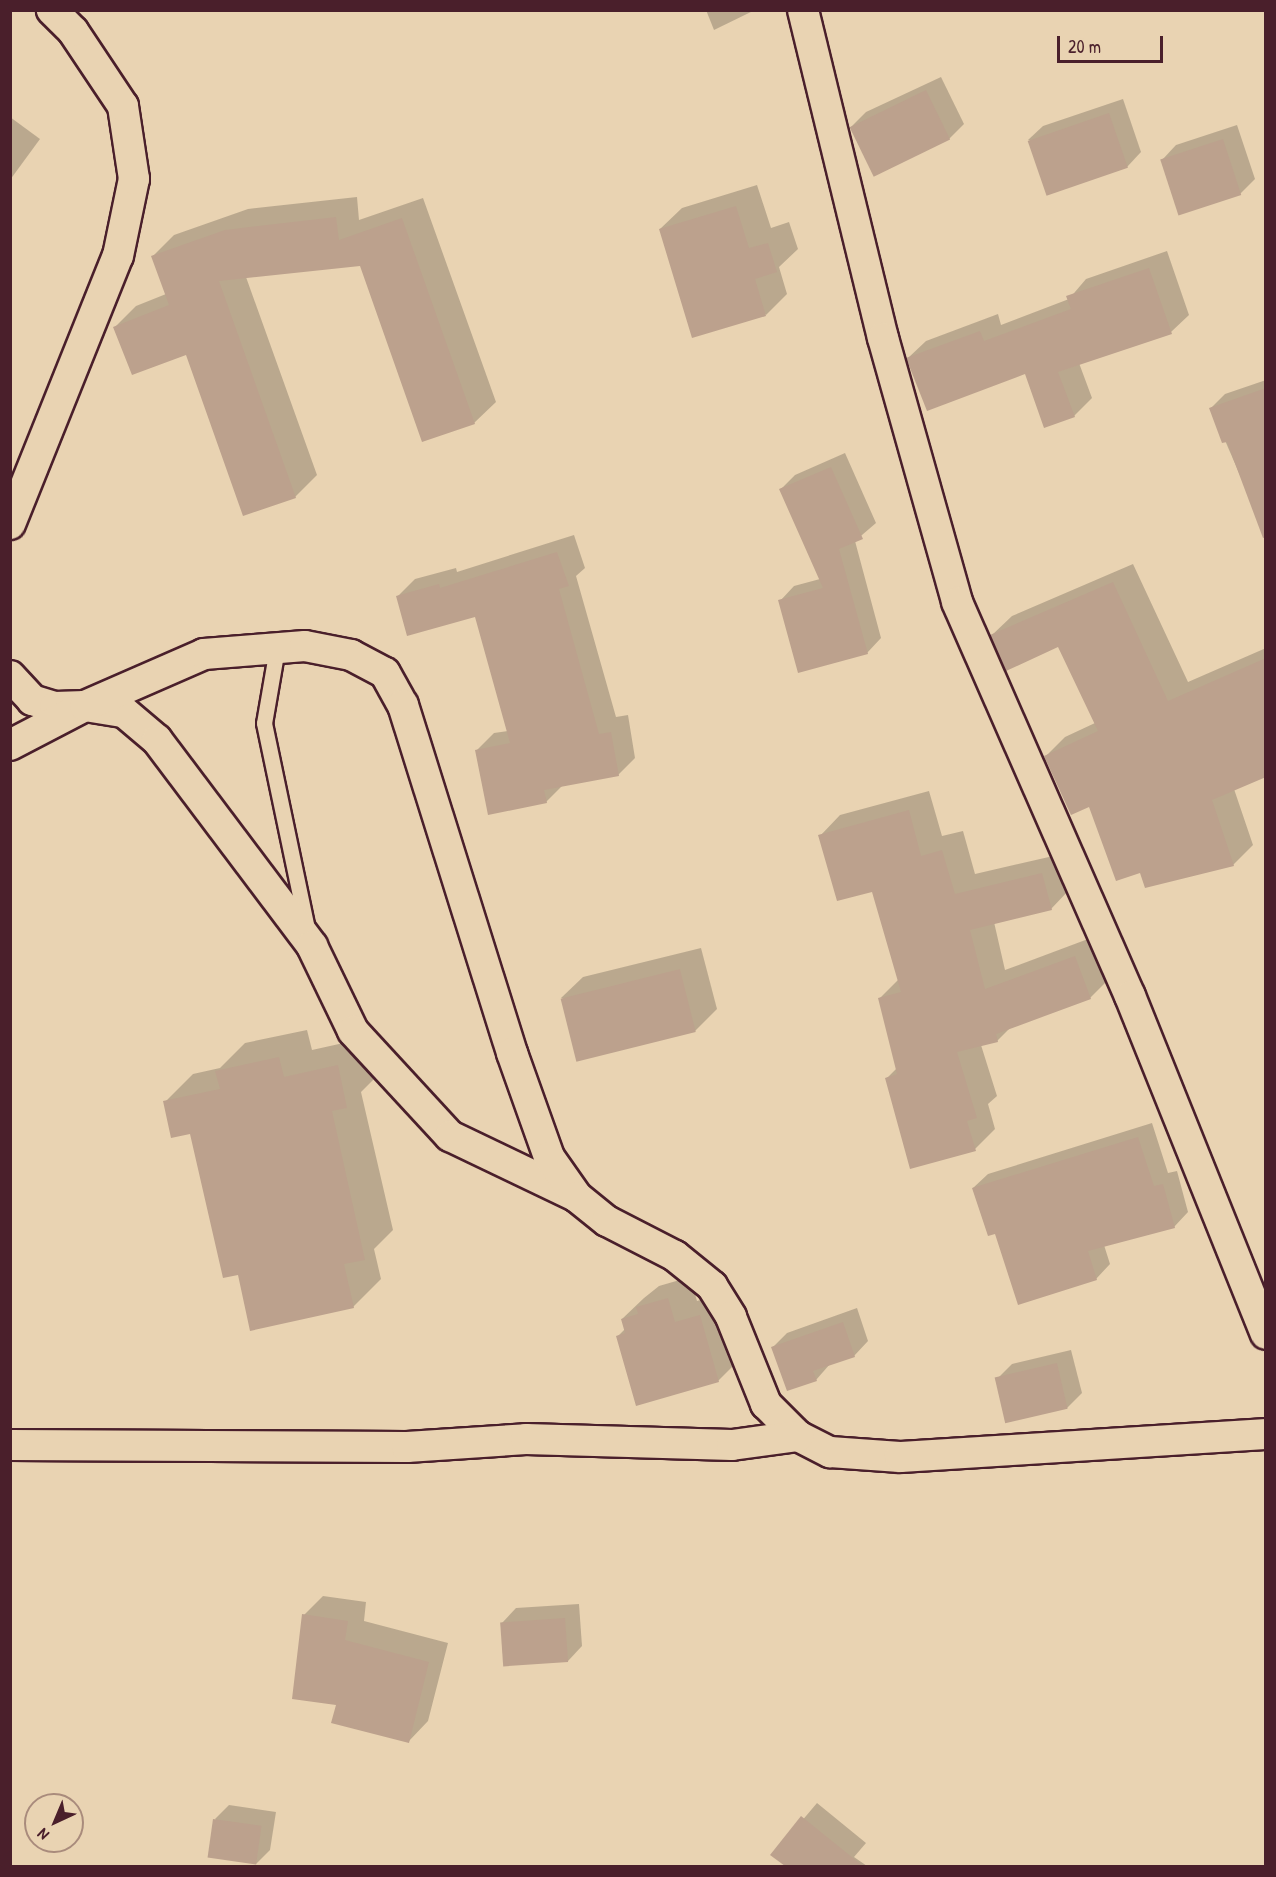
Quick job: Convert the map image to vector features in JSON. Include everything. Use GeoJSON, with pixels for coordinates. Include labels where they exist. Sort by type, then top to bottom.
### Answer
{"type":"FeatureCollection","features":[{"type":"Feature","properties":{"kind":"street"},"geometry":{"type":"LineString","coordinates":[[10,524],[118,256],[134,179],[123,106],[73,31],[52,10]]}},
{"type":"Feature","properties":{"kind":"street"},"geometry":{"type":"LineString","coordinates":[[803,10],[883,338],[957,602],[1130,996],[1266,1334]]}},
{"type":"Feature","properties":{"kind":"street"},"geometry":{"type":"LineString","coordinates":[[10,746],[85,706],[204,654],[305,646],[351,655],[385,673],[403,705],[512,1053],[549,1157],[577,1197]]}},
{"type":"Feature","properties":{"kind":"street"},"geometry":{"type":"LineString","coordinates":[[10,676],[32,700],[55,707],[85,706],[124,712],[157,741],[312,946],[353,1031],[450,1136],[577,1197],[607,1221],[675,1256],[712,1286],[731,1317],[766,1404],[798,1436],[830,1452],[900,1457],[1266,1434]]}},
{"type":"Feature","properties":{"kind":"street"},"geometry":{"type":"LineString","coordinates":[[10,1445],[407,1447],[526,1439],[732,1445],[798,1436]]}},
{"type":"Feature","properties":{"kind":"lane"},"geometry":{"type":"LineString","coordinates":[[277,648],[264,723],[312,946]]}},
{"type":"Feature","properties":{"kind":"building"},"geometry":{"type":"Polygon","coordinates":[[[926,90],[950,139],[874,177],[850,127],[926,90]]]}},
{"type":"Feature","properties":{"kind":"building"},"geometry":{"type":"Polygon","coordinates":[[[1109,113],[1128,168],[1047,196],[1028,141],[1109,113]]]}},
{"type":"Feature","properties":{"kind":"building"},"geometry":{"type":"Polygon","coordinates":[[[1223,139],[1241,195],[1178,216],[1160,159],[1223,139]]]}},
{"type":"Feature","properties":{"kind":"building"},"geometry":{"type":"Polygon","coordinates":[[[736,206],[749,248],[768,243],[777,272],[755,279],[766,316],[692,338],[659,229],[736,206]]]}},
{"type":"Feature","properties":{"kind":"building"},"geometry":{"type":"Polygon","coordinates":[[[336,217],[339,240],[402,218],[475,424],[422,442],[360,266],[219,281],[296,498],[243,516],[186,355],[132,375],[113,327],[169,305],[151,256],[225,230],[336,217]]]}},
{"type":"Feature","properties":{"kind":"building"},"geometry":{"type":"Polygon","coordinates":[[[1149,268],[1172,334],[1058,372],[1075,417],[1044,428],[1025,374],[927,411],[906,358],[980,331],[984,341],[1071,309],[1066,296],[1149,268]]]}},
{"type":"Feature","properties":{"kind":"building"},"geometry":{"type":"Polygon","coordinates":[[[1266,388],[1266,537],[1263,538],[1227,442],[1222,443],[1209,408],[1266,388]]]}},
{"type":"Feature","properties":{"kind":"building"},"geometry":{"type":"Polygon","coordinates":[[[831,467],[863,539],[839,549],[868,654],[798,673],[778,600],[823,588],[779,489],[831,467]]]}},
{"type":"Feature","properties":{"kind":"building"},"geometry":{"type":"Polygon","coordinates":[[[557,552],[569,586],[559,589],[599,734],[611,732],[619,776],[544,790],[547,803],[488,815],[475,750],[510,743],[475,617],[407,636],[396,596],[439,584],[440,588],[557,552]]]}},
{"type":"Feature","properties":{"kind":"building"},"geometry":{"type":"Polygon","coordinates":[[[1113,582],[1168,701],[1266,658],[1266,777],[1212,800],[1234,866],[1145,888],[1140,873],[1116,881],[1089,807],[1071,815],[1044,756],[1098,731],[1058,647],[1006,671],[990,635],[1113,582]]]}},
{"type":"Feature","properties":{"kind":"building"},"geometry":{"type":"Polygon","coordinates":[[[909,810],[921,856],[942,850],[955,894],[1042,873],[1052,910],[970,930],[985,989],[1075,956],[1091,999],[996,1034],[998,1042],[957,1052],[977,1118],[967,1121],[976,1151],[910,1169],[885,1078],[897,1074],[878,998],[901,992],[872,892],[837,901],[818,835],[909,810]]]}},
{"type":"Feature","properties":{"kind":"building"},"geometry":{"type":"Polygon","coordinates":[[[680,969],[696,1032],[576,1062],[561,999],[680,969]]]}},
{"type":"Feature","properties":{"kind":"building"},"geometry":{"type":"Polygon","coordinates":[[[279,1057],[284,1077],[338,1065],[347,1108],[332,1111],[365,1260],[344,1264],[354,1308],[250,1331],[238,1275],[223,1278],[190,1134],[171,1138],[163,1101],[220,1089],[215,1071],[279,1057]]]}},
{"type":"Feature","properties":{"kind":"building"},"geometry":{"type":"Polygon","coordinates":[[[1138,1137],[1154,1186],[1163,1184],[1175,1228],[1088,1251],[1097,1280],[1018,1305],[995,1234],[988,1236],[972,1188],[1138,1137]]]}},
{"type":"Feature","properties":{"kind":"building"},"geometry":{"type":"Polygon","coordinates":[[[668,1298],[675,1322],[700,1315],[719,1382],[636,1406],[616,1336],[625,1333],[621,1319],[638,1314],[636,1307],[668,1298]]]}},
{"type":"Feature","properties":{"kind":"building"},"geometry":{"type":"Polygon","coordinates":[[[843,1322],[855,1357],[813,1371],[817,1381],[787,1391],[771,1347],[843,1322]]]}},
{"type":"Feature","properties":{"kind":"building"},"geometry":{"type":"Polygon","coordinates":[[[1057,1363],[1068,1409],[1005,1423],[995,1377],[1057,1363]]]}},
{"type":"Feature","properties":{"kind":"building"},"geometry":{"type":"Polygon","coordinates":[[[302,1614],[348,1621],[345,1640],[429,1662],[409,1743],[331,1723],[336,1705],[292,1699],[302,1614]]]}},
{"type":"Feature","properties":{"kind":"building"},"geometry":{"type":"Polygon","coordinates":[[[565,1618],[568,1662],[503,1666],[500,1623],[565,1618]]]}},
{"type":"Feature","properties":{"kind":"building"},"geometry":{"type":"Polygon","coordinates":[[[801,1816],[863,1866],[785,1866],[770,1855],[801,1816]]]}},
{"type":"Feature","properties":{"kind":"building"},"geometry":{"type":"Polygon","coordinates":[[[213,1819],[262,1826],[256,1864],[208,1858],[213,1819]]]}}]}
